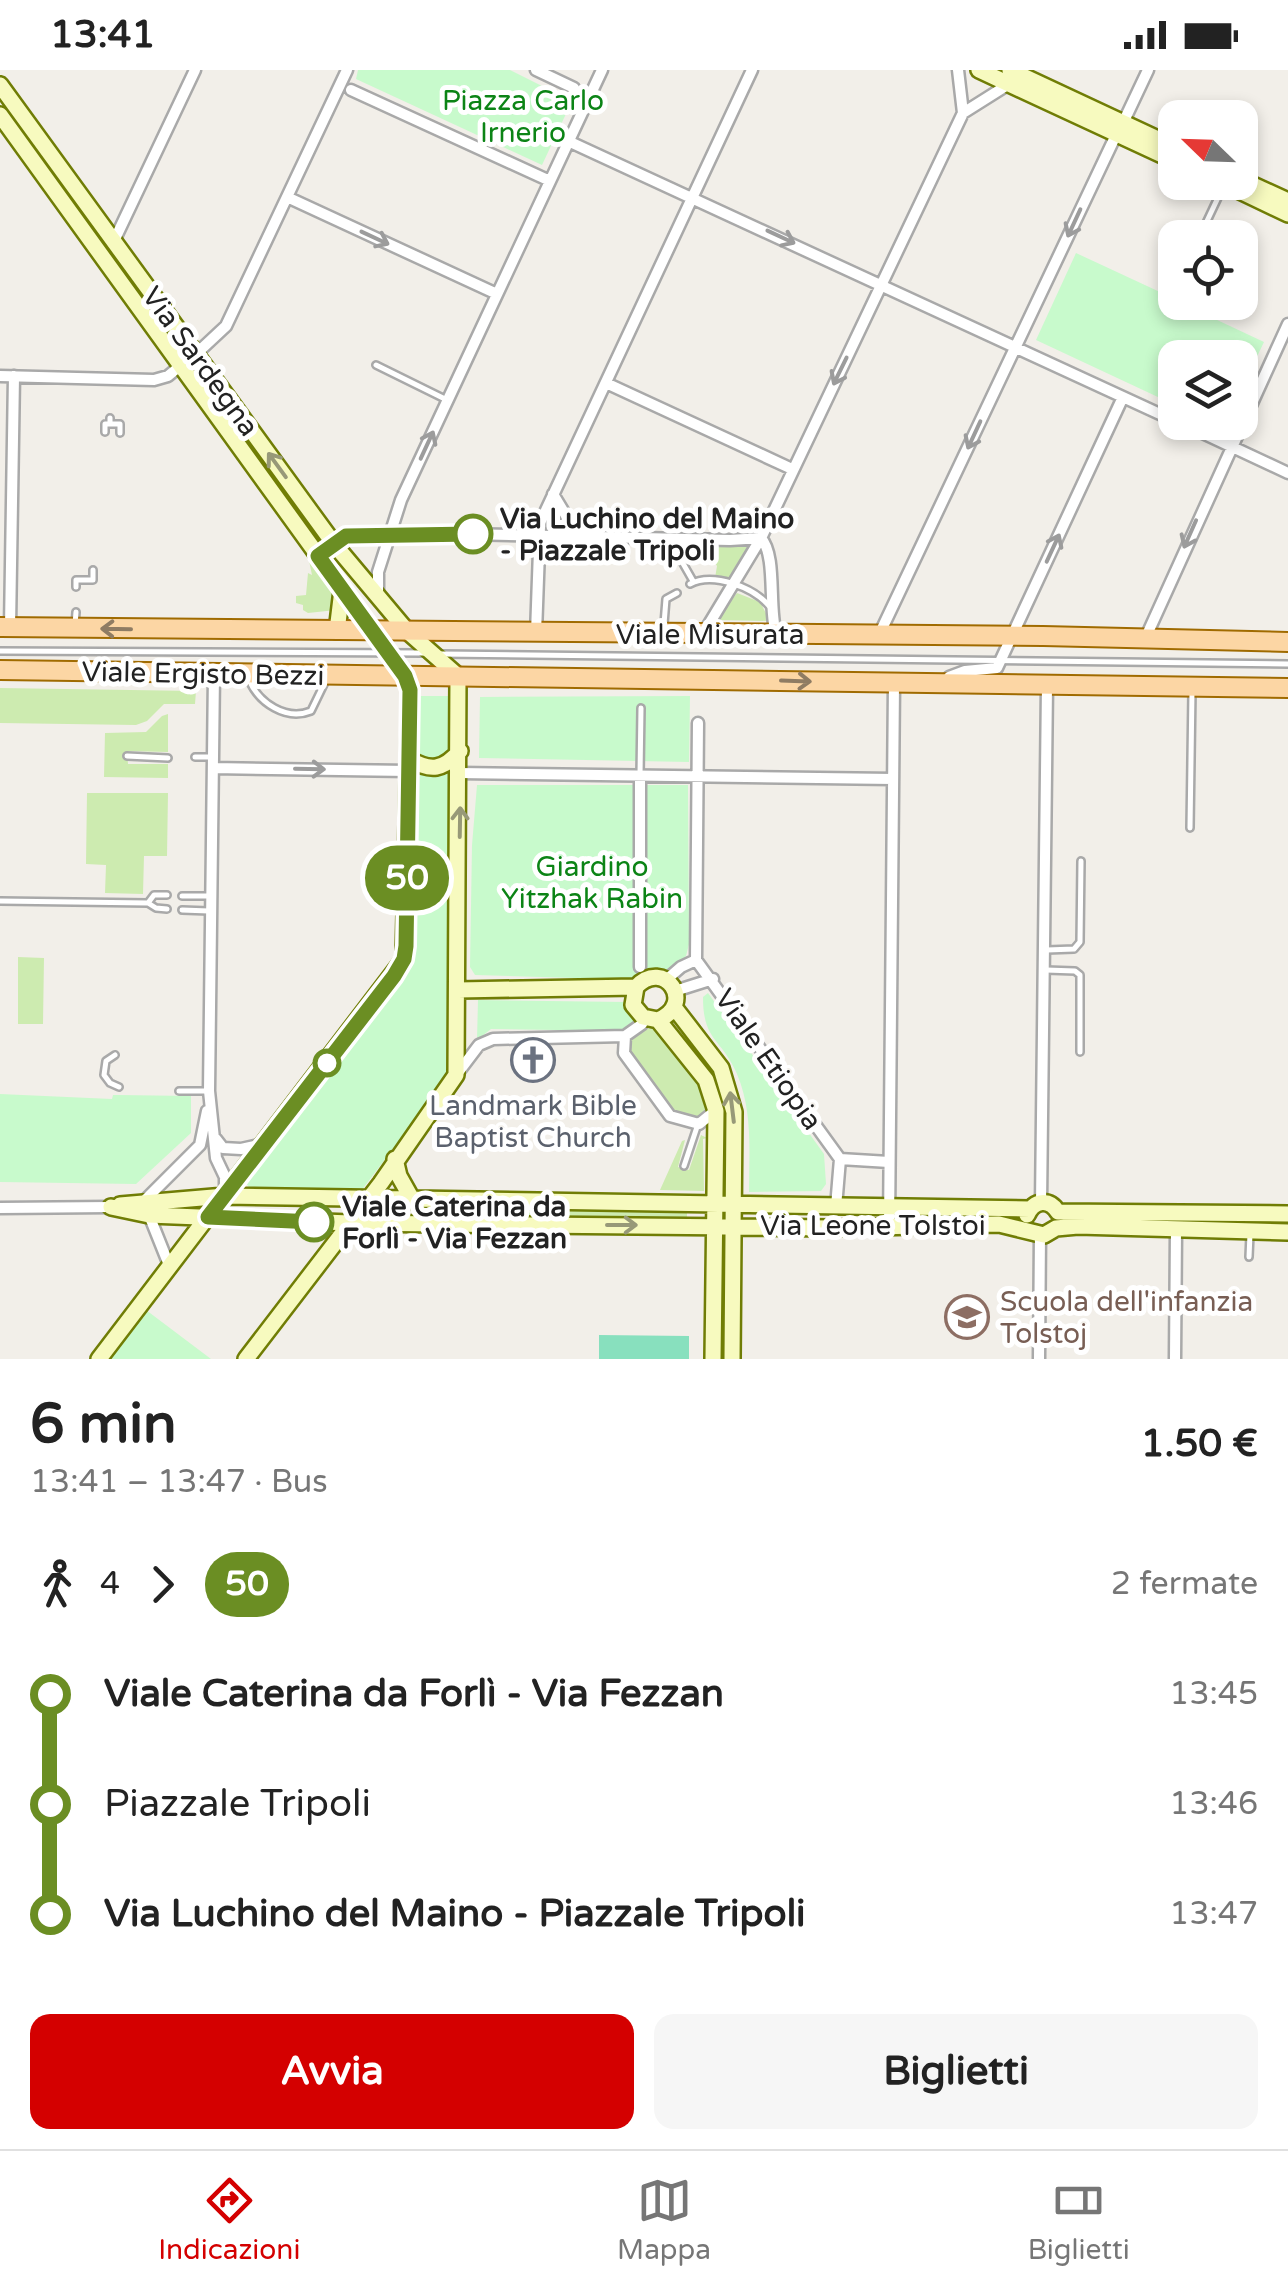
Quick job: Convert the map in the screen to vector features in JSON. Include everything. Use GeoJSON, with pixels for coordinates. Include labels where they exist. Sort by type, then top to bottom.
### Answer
{"type":"FeatureCollection","features":[{"type":"Feature","properties":{"kind":"main road","name":"Viale Ergisto Bezzi"},"geometry":{"type":"LineString","coordinates":[[5,627],[75,620],[407,631]]}},
{"type":"Feature","properties":{"kind":"main road","name":"Viale Misurata"},"geometry":{"type":"LineString","coordinates":[[407,631],[1288,642]]}},
{"type":"Feature","properties":{"kind":"main road","name":"Viale Ergisto Bezzi"},"geometry":{"type":"LineString","coordinates":[[0,670],[458,676]]}},
{"type":"Feature","properties":{"kind":"main road","name":"Viale Misurata"},"geometry":{"type":"LineString","coordinates":[[458,676],[1288,688]]}},
{"type":"Feature","properties":{"kind":"street"},"geometry":{"type":"LineString","coordinates":[[102,255],[114,242],[196,70]]}},
{"type":"Feature","properties":{"kind":"street"},"geometry":{"type":"LineString","coordinates":[[0,376],[110,384],[161,379],[196,354],[226,326],[345,87],[346,70]]}},
{"type":"Feature","properties":{"kind":"street"},"geometry":{"type":"LineString","coordinates":[[536,70],[574,88]]}},
{"type":"Feature","properties":{"kind":"street"},"geometry":{"type":"LineString","coordinates":[[378,593],[378,572],[401,500],[602,70]]}},
{"type":"Feature","properties":{"kind":"street"},"geometry":{"type":"LineString","coordinates":[[536,633],[540,523],[752,70]]}},
{"type":"Feature","properties":{"kind":"street"},"geometry":{"type":"LineString","coordinates":[[958,70],[963,113]]}},
{"type":"Feature","properties":{"kind":"street"},"geometry":{"type":"LineString","coordinates":[[979,70],[1009,77],[1120,129],[1158,142]]}},
{"type":"Feature","properties":{"kind":"street"},"geometry":{"type":"LineString","coordinates":[[878,635],[1148,70]]}},
{"type":"Feature","properties":{"kind":"street"},"geometry":{"type":"LineString","coordinates":[[703,634],[761,538],[963,113],[1009,77],[1033,76],[1158,152]]}},
{"type":"Feature","properties":{"kind":"street","name":"Via Sardegna"},"geometry":{"type":"LineString","coordinates":[[0,85],[334,544],[407,631],[458,676]]}},
{"type":"Feature","properties":{"kind":"street"},"geometry":{"type":"LineString","coordinates":[[345,87],[550,181]]}},
{"type":"Feature","properties":{"kind":"street","name":"Via Sardegna"},"geometry":{"type":"LineString","coordinates":[[0,115],[405,676]]}},
{"type":"Feature","properties":{"kind":"street"},"geometry":{"type":"LineString","coordinates":[[568,141],[1158,414]]}},
{"type":"Feature","properties":{"kind":"street"},"geometry":{"type":"LineString","coordinates":[[1258,192],[1288,201]]}},
{"type":"Feature","properties":{"kind":"street"},"geometry":{"type":"LineString","coordinates":[[287,197],[497,294]]}},
{"type":"Feature","properties":{"kind":"street"},"geometry":{"type":"LineString","coordinates":[[1258,198],[1288,214]]}},
{"type":"Feature","properties":{"kind":"street"},"geometry":{"type":"LineString","coordinates":[[1144,639],[1288,324]]}},
{"type":"Feature","properties":{"kind":"street"},"geometry":{"type":"LineString","coordinates":[[5,627],[14,376]]}},
{"type":"Feature","properties":{"kind":"street"},"geometry":{"type":"LineString","coordinates":[[606,383],[792,468]]}},
{"type":"Feature","properties":{"kind":"street"},"geometry":{"type":"LineString","coordinates":[[1001,660],[1123,398]]}},
{"type":"Feature","properties":{"kind":"street"},"geometry":{"type":"LineString","coordinates":[[1217,440],[1288,473]]}},
{"type":"Feature","properties":{"kind":"street"},"geometry":{"type":"LineString","coordinates":[[552,494],[571,524],[586,537]]}},
{"type":"Feature","properties":{"kind":"street"},"geometry":{"type":"LineString","coordinates":[[318,556],[346,536],[390,534],[761,538]]}},
{"type":"Feature","properties":{"kind":"street"},"geometry":{"type":"LineString","coordinates":[[761,538],[770,554],[770,607],[776,634]]}},
{"type":"Feature","properties":{"kind":"street"},"geometry":{"type":"LineString","coordinates":[[337,630],[342,590]]}},
{"type":"Feature","properties":{"kind":"street","name":"Viale Misurata"},"geometry":{"type":"LineString","coordinates":[[945,684],[948,677],[965,671],[997,668],[1001,660]]}},
{"type":"Feature","properties":{"kind":"street"},"geometry":{"type":"LineString","coordinates":[[214,672],[210,1091],[225,1196]]}},
{"type":"Feature","properties":{"kind":"street"},"geometry":{"type":"LineString","coordinates":[[99,1359],[398,970],[406,946],[410,690],[405,676]]}},
{"type":"Feature","properties":{"kind":"street"},"geometry":{"type":"LineString","coordinates":[[456,1075],[458,676]]}},
{"type":"Feature","properties":{"kind":"street"},"geometry":{"type":"LineString","coordinates":[[889,1226],[894,684]]}},
{"type":"Feature","properties":{"kind":"street"},"geometry":{"type":"LineString","coordinates":[[1039,1359],[1046,1226],[1027,1221],[1035,1206],[1044,970],[1047,686]]}},
{"type":"Feature","properties":{"kind":"street"},"geometry":{"type":"LineString","coordinates":[[246,1359],[350,1224],[478,1045],[492,1039],[626,1036],[652,1019],[668,1016],[672,992],[696,960],[698,723]]}},
{"type":"Feature","properties":{"kind":"street"},"geometry":{"type":"LineString","coordinates":[[213,762],[409,765],[432,769],[447,766],[460,751]]}},
{"type":"Feature","properties":{"kind":"street"},"geometry":{"type":"LineString","coordinates":[[460,773],[893,779]]}},
{"type":"Feature","properties":{"kind":"street"},"geometry":{"type":"LineString","coordinates":[[640,777],[640,968]]}},
{"type":"Feature","properties":{"kind":"street","name":"Viale Etiopia"},"geometry":{"type":"LineString","coordinates":[[696,960],[840,1159],[835,1228]]}},
{"type":"Feature","properties":{"kind":"street"},"geometry":{"type":"LineString","coordinates":[[458,990],[636,986],[650,977],[672,992]]}},
{"type":"Feature","properties":{"kind":"street"},"geometry":{"type":"LineString","coordinates":[[672,992],[713,980]]}},
{"type":"Feature","properties":{"kind":"street"},"geometry":{"type":"LineString","coordinates":[[636,986],[633,1005],[652,1019],[706,1080],[716,1110],[713,1359]]}},
{"type":"Feature","properties":{"kind":"street","name":"Viale Etiopia"},"geometry":{"type":"LineString","coordinates":[[672,992],[716,1060],[730,1090],[734,1112],[732,1359]]}},
{"type":"Feature","properties":{"kind":"street"},"geometry":{"type":"LineString","coordinates":[[626,1036],[624,1053],[670,1116],[698,1124],[716,1110]]}},
{"type":"Feature","properties":{"kind":"street"},"geometry":{"type":"LineString","coordinates":[[146,1208],[200,1145],[210,1091]]}},
{"type":"Feature","properties":{"kind":"street"},"geometry":{"type":"LineString","coordinates":[[214,1136],[223,1148],[265,1144]]}},
{"type":"Feature","properties":{"kind":"street"},"geometry":{"type":"LineString","coordinates":[[394,1159],[414,1201]]}},
{"type":"Feature","properties":{"kind":"street","name":"Viale Etiopia"},"geometry":{"type":"LineString","coordinates":[[840,1159],[889,1162]]}},
{"type":"Feature","properties":{"kind":"street","name":"Via Leone Tolstoi"},"geometry":{"type":"LineString","coordinates":[[146,1208],[225,1196],[889,1208],[1050,1204],[1046,1226]]}},
{"type":"Feature","properties":{"kind":"street"},"geometry":{"type":"LineString","coordinates":[[0,1208],[146,1208]]}},
{"type":"Feature","properties":{"kind":"street"},"geometry":{"type":"LineString","coordinates":[[146,1208],[170,1265]]}},
{"type":"Feature","properties":{"kind":"street","name":"Via Leone Tolstoi"},"geometry":{"type":"LineString","coordinates":[[146,1208],[208,1217],[350,1224],[835,1228],[999,1224],[1288,1232]]}},
{"type":"Feature","properties":{"kind":"street"},"geometry":{"type":"LineString","coordinates":[[1175,1359],[1176,1213]]}},
{"type":"Feature","properties":{"kind":"street","name":"Via Leone Tolstoi"},"geometry":{"type":"LineString","coordinates":[[1046,1226],[1176,1213],[1288,1214]]}},
{"type":"Feature","properties":{"kind":"lane"},"geometry":{"type":"LineString","coordinates":[[376,365],[448,400]]}},
{"type":"Feature","properties":{"kind":"lane"},"geometry":{"type":"LineString","coordinates":[[105,432],[105,424],[110,421],[120,424],[120,432]]}},
{"type":"Feature","properties":{"kind":"lane"},"geometry":{"type":"LineString","coordinates":[[678,539],[681,560],[691,583],[735,585],[754,592],[770,607]]}},
{"type":"Feature","properties":{"kind":"lane"},"geometry":{"type":"LineString","coordinates":[[76,587],[76,580],[93,580],[94,570]]}},
{"type":"Feature","properties":{"kind":"lane"},"geometry":{"type":"LineString","coordinates":[[650,634],[664,624],[666,599],[677,593]]}},
{"type":"Feature","properties":{"kind":"lane","name":"Viale Ergisto Bezzi"},"geometry":{"type":"LineString","coordinates":[[0,651],[433,654]]}},
{"type":"Feature","properties":{"kind":"lane","name":"Viale Misurata"},"geometry":{"type":"LineString","coordinates":[[433,654],[1288,664]]}},
{"type":"Feature","properties":{"kind":"lane"},"geometry":{"type":"LineString","coordinates":[[246,673],[262,702],[298,715],[311,711],[328,675]]}},
{"type":"Feature","properties":{"kind":"lane"},"geometry":{"type":"LineString","coordinates":[[1190,828],[1192,688]]}},
{"type":"Feature","properties":{"kind":"lane"},"geometry":{"type":"LineString","coordinates":[[640,777],[642,708]]}},
{"type":"Feature","properties":{"kind":"lane"},"geometry":{"type":"LineString","coordinates":[[126,756],[168,758]]}},
{"type":"Feature","properties":{"kind":"lane"},"geometry":{"type":"LineString","coordinates":[[195,758],[213,762]]}},
{"type":"Feature","properties":{"kind":"lane"},"geometry":{"type":"LineString","coordinates":[[1044,950],[1074,949],[1080,942],[1080,861]]}},
{"type":"Feature","properties":{"kind":"lane"},"geometry":{"type":"LineString","coordinates":[[148,902],[154,895],[167,896]]}},
{"type":"Feature","properties":{"kind":"lane"},"geometry":{"type":"LineString","coordinates":[[182,896],[212,896]]}},
{"type":"Feature","properties":{"kind":"lane"},"geometry":{"type":"LineString","coordinates":[[0,901],[148,902],[167,909]]}},
{"type":"Feature","properties":{"kind":"lane"},"geometry":{"type":"LineString","coordinates":[[182,910],[212,911]]}},
{"type":"Feature","properties":{"kind":"lane"},"geometry":{"type":"LineString","coordinates":[[1044,970],[1075,971],[1080,976],[1080,1052]]}},
{"type":"Feature","properties":{"kind":"lane"},"geometry":{"type":"LineString","coordinates":[[115,1054],[106,1061],[104,1074],[119,1087]]}},
{"type":"Feature","properties":{"kind":"lane"},"geometry":{"type":"LineString","coordinates":[[179,1091],[210,1091]]}},
{"type":"Feature","properties":{"kind":"lane"},"geometry":{"type":"LineString","coordinates":[[684,1166],[698,1124]]}},
{"type":"Feature","properties":{"kind":"lane"},"geometry":{"type":"LineString","coordinates":[[1249,1257],[1250,1232]]}},
{"type":"Feature","properties":{"kind":"green space","name":"Piazza Carlo Irnerio"},"geometry":{"type":"Polygon","coordinates":[[[358,70],[510,70],[572,101],[542,165],[356,79],[358,70]]]}},
{"type":"Feature","properties":{"kind":"green space"},"geometry":{"type":"Polygon","coordinates":[[[1076,253],[1158,291],[1158,320],[1217,320],[1264,342],[1258,354],[1258,340],[1158,340],[1158,397],[1036,340],[1076,253]]]}},
{"type":"Feature","properties":{"kind":"green space"},"geometry":{"type":"Polygon","coordinates":[[[744,542],[753,544],[734,578],[715,578],[717,566],[705,546],[738,547],[744,542]]]}},
{"type":"Feature","properties":{"kind":"green space"},"geometry":{"type":"Polygon","coordinates":[[[307,551],[332,590],[336,610],[308,613],[296,603],[296,596],[306,595],[308,573],[312,575],[307,551]]]}},
{"type":"Feature","properties":{"kind":"green space"},"geometry":{"type":"Polygon","coordinates":[[[737,593],[760,602],[770,621],[716,620],[737,593]]]}},
{"type":"Feature","properties":{"kind":"green space"},"geometry":{"type":"Polygon","coordinates":[[[0,688],[196,691],[195,704],[164,704],[147,721],[136,725],[0,723],[0,688]]]}},
{"type":"Feature","properties":{"kind":"green space"},"geometry":{"type":"Polygon","coordinates":[[[420,696],[451,696],[450,756],[446,762],[420,759],[420,696]]]}},
{"type":"Feature","properties":{"kind":"green space"},"geometry":{"type":"Polygon","coordinates":[[[690,696],[689,762],[479,758],[480,697],[690,696]]]}},
{"type":"Feature","properties":{"kind":"green space"},"geometry":{"type":"Polygon","coordinates":[[[168,714],[168,752],[127,751],[128,764],[168,764],[168,778],[104,777],[105,733],[146,732],[168,714]]]}},
{"type":"Feature","properties":{"kind":"green space"},"geometry":{"type":"Polygon","coordinates":[[[454,769],[450,788],[446,1079],[361,1191],[251,1190],[246,1183],[248,1177],[413,960],[418,773],[443,774],[454,769]]]}},
{"type":"Feature","properties":{"kind":"green space","name":"Giardino Yitzhak Rabin"},"geometry":{"type":"Polygon","coordinates":[[[477,785],[688,785],[686,956],[668,972],[620,983],[608,979],[475,975],[470,967],[477,785]]]}},
{"type":"Feature","properties":{"kind":"green space"},"geometry":{"type":"Polygon","coordinates":[[[87,793],[168,793],[167,856],[144,856],[143,894],[105,893],[106,865],[86,864],[87,793]]]}},
{"type":"Feature","properties":{"kind":"green space"},"geometry":{"type":"Polygon","coordinates":[[[18,957],[44,958],[43,1024],[18,1024],[18,957]]]}},
{"type":"Feature","properties":{"kind":"green space"},"geometry":{"type":"Polygon","coordinates":[[[708,993],[824,1154],[826,1184],[821,1191],[749,1192],[746,1103],[731,1062],[706,1023],[703,997],[708,993]]]}},
{"type":"Feature","properties":{"kind":"green space"},"geometry":{"type":"Polygon","coordinates":[[[478,1000],[627,1002],[635,1020],[624,1031],[491,1029],[477,1040],[478,1000]]]}},
{"type":"Feature","properties":{"kind":"green space"},"geometry":{"type":"Polygon","coordinates":[[[655,1028],[701,1081],[711,1108],[699,1120],[674,1112],[630,1050],[631,1040],[645,1029],[655,1028]]]}},
{"type":"Feature","properties":{"kind":"green space"},"geometry":{"type":"Polygon","coordinates":[[[0,1094],[112,1099],[113,1095],[191,1096],[191,1133],[136,1184],[0,1182],[0,1094]]]}},
{"type":"Feature","properties":{"kind":"green space"},"geometry":{"type":"Polygon","coordinates":[[[701,1135],[707,1138],[703,1139],[704,1191],[660,1190],[682,1141],[685,1140],[678,1167],[689,1170],[701,1135]]]}},
{"type":"Feature","properties":{"kind":"green space"},"geometry":{"type":"Polygon","coordinates":[[[436,1209],[687,1212],[687,1218],[436,1215],[436,1209]]]}},
{"type":"Feature","properties":{"kind":"green space"},"geometry":{"type":"Polygon","coordinates":[[[146,1310],[150,1313],[211,1359],[109,1359],[146,1310]]]}},
{"type":"Feature","properties":{"kind":"green space"},"geometry":{"type":"Polygon","coordinates":[[[599,1335],[689,1336],[689,1359],[599,1359],[599,1335]]]}},
{"type":"Feature","properties":{"kind":"bus line","name":"50"},"geometry":{"type":"LineString","coordinates":[[314,1222],[208,1217],[404,959],[410,690],[405,676],[318,556],[346,536],[473,534]]}},
{"type":"Feature","properties":{"kind":"place","name":"Via Luchino del Maino - Piazzale Tripoli"},"geometry":{"type":"Point","coordinates":[473,534]}},
{"type":"Feature","properties":{"kind":"place","name":"Landmark Bible Baptist Church"},"geometry":{"type":"Point","coordinates":[533,1060]}},
{"type":"Feature","properties":{"kind":"place","name":"Viale Caterina da Forlì - Via Fezzan"},"geometry":{"type":"Point","coordinates":[314,1222]}},
{"type":"Feature","properties":{"kind":"place","name":"Scuola dell'infanzia Tolstoj"},"geometry":{"type":"Point","coordinates":[967,1317]}}]}
